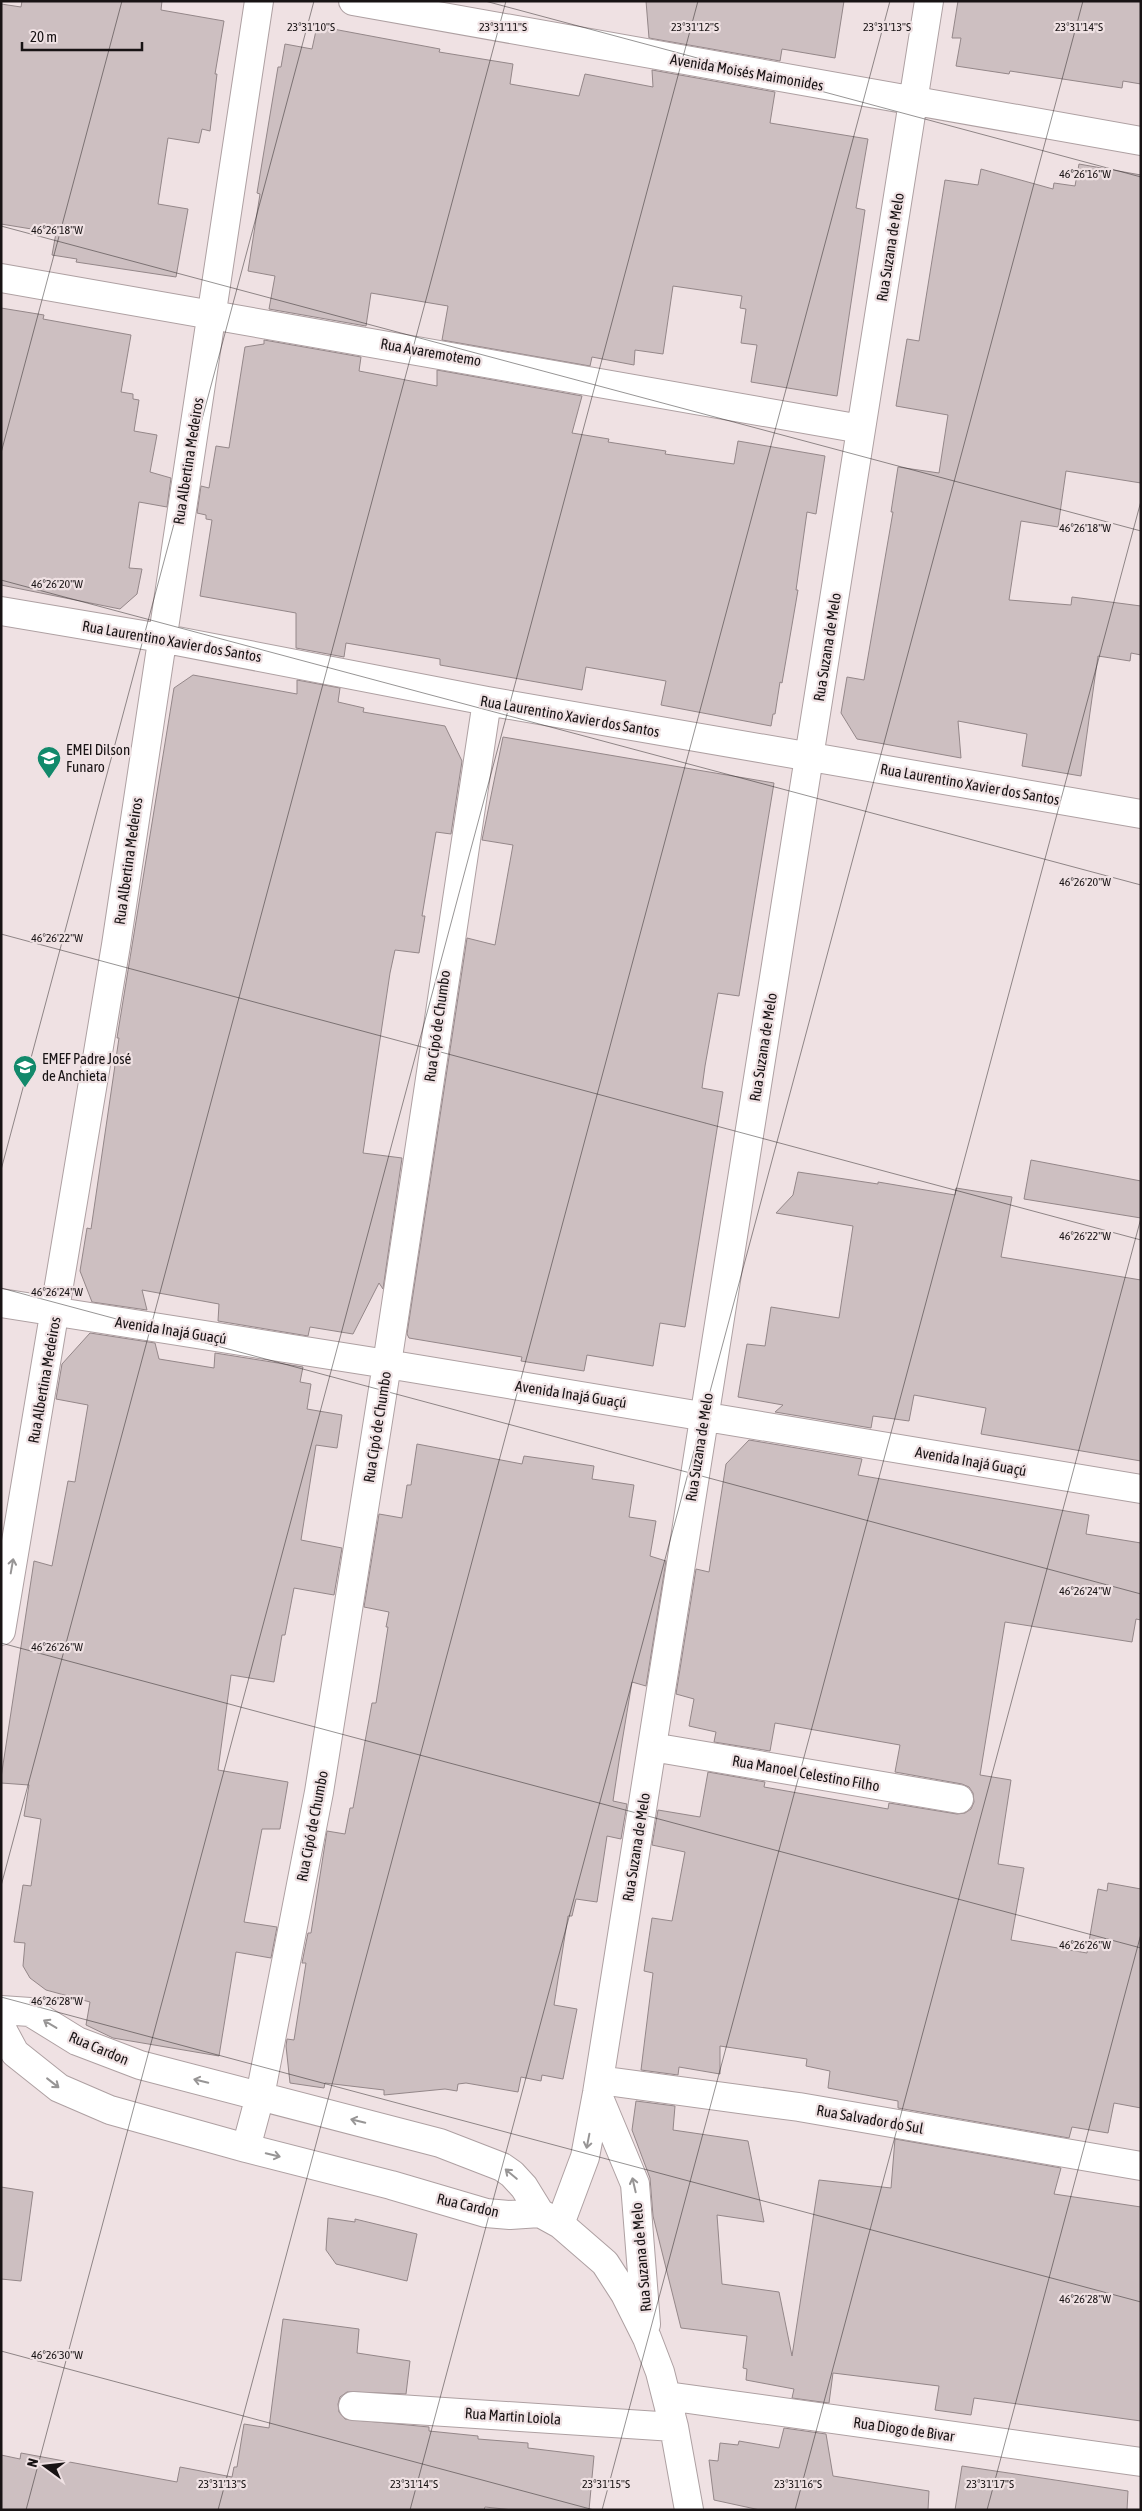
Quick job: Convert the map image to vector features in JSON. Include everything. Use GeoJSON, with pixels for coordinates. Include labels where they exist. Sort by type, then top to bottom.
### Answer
{"type":"FeatureCollection","features":[{"type":"Feature","properties":{"kind":"street","name":"Rua Albertina Medeiros"},"geometry":{"type":"LineString","coordinates":[[1,1631],[56,1312],[116,945],[259,1]]}},
{"type":"Feature","properties":{"kind":"street","name":"Avenida Moisés Maimonides"},"geometry":{"type":"LineString","coordinates":[[353,1],[1141,141]]}},
{"type":"Feature","properties":{"kind":"street","name":"Rua Suzana de Melo"},"geometry":{"type":"LineString","coordinates":[[690,2510],[667,2396],[648,2338],[625,2294],[605,2263],[550,2218],[585,2157],[598,2087],[929,1]]}},
{"type":"Feature","properties":{"kind":"street","name":"Rua Avaremotemo"},"geometry":{"type":"LineString","coordinates":[[1,278],[861,429]]}},
{"type":"Feature","properties":{"kind":"street","name":"Rua Laurentino Xavier dos Santos"},"geometry":{"type":"LineString","coordinates":[[1,611],[161,638],[487,701],[1141,814]]}},
{"type":"Feature","properties":{"kind":"street","name":"Rua Cipó de Chumbo"},"geometry":{"type":"LineString","coordinates":[[246,2148],[260,2096],[319,1792],[387,1364],[487,701]]}},
{"type":"Feature","properties":{"kind":"street","name":"Avenida Inajá Guaçú"},"geometry":{"type":"LineString","coordinates":[[1,1303],[387,1364],[1141,1489]]}},
{"type":"Feature","properties":{"kind":"street","name":"Rua Manoel Celestino Filho"},"geometry":{"type":"LineString","coordinates":[[652,1747],[959,1799]]}},
{"type":"Feature","properties":{"kind":"street","name":"Rua Cardon"},"geometry":{"type":"LineString","coordinates":[[1,2010],[30,2012],[77,2040],[140,2065],[440,2143],[502,2167],[524,2187],[550,2218]]}},
{"type":"Feature","properties":{"kind":"street","name":"Rua Cardon"},"geometry":{"type":"LineString","coordinates":[[1,2027],[15,2053],[59,2088],[110,2110],[246,2148],[391,2185],[486,2213],[550,2218]]}},
{"type":"Feature","properties":{"kind":"street","name":"Rua Suzana de Melo"},"geometry":{"type":"LineString","coordinates":[[598,2087],[635,2184],[648,2338]]}},
{"type":"Feature","properties":{"kind":"street","name":"Rua Salvador do Sul"},"geometry":{"type":"LineString","coordinates":[[598,2087],[799,2107],[1141,2166]]}},
{"type":"Feature","properties":{"kind":"street","name":"Rua Diogo de Bivar"},"geometry":{"type":"LineString","coordinates":[[667,2396],[1141,2462]]}},
{"type":"Feature","properties":{"kind":"street","name":"Rua Martin Loiola"},"geometry":{"type":"LineString","coordinates":[[353,2406],[674,2427]]}},
{"type":"Feature","properties":{"kind":"building"},"geometry":{"type":"Polygon","coordinates":[[[22,1],[162,1],[161,10],[224,21],[215,74],[217,74],[210,131],[202,129],[199,143],[168,138],[158,204],[188,209],[176,277],[76,262],[77,259],[52,255],[56,233],[1,224],[1,4],[21,7],[22,1]]]}},
{"type":"Feature","properties":{"kind":"building"},"geometry":{"type":"Polygon","coordinates":[[[646,1],[844,1],[835,58],[782,49],[780,61],[649,38],[646,1]]]}},
{"type":"Feature","properties":{"kind":"building"},"geometry":{"type":"Polygon","coordinates":[[[958,1],[1141,1],[1141,84],[1123,81],[1122,88],[1010,71],[1009,74],[956,66],[961,38],[952,38],[958,1]]]}},
{"type":"Feature","properties":{"kind":"building"},"geometry":{"type":"Polygon","coordinates":[[[317,26],[440,49],[439,52],[513,64],[510,84],[579,96],[585,74],[653,87],[652,70],[775,92],[770,123],[868,139],[856,208],[865,210],[837,396],[751,382],[757,345],[741,343],[746,309],[740,308],[742,296],[673,286],[663,354],[635,350],[634,365],[592,357],[590,366],[442,340],[448,306],[371,293],[366,326],[269,309],[275,276],[248,271],[260,194],[257,193],[278,67],[281,67],[285,44],[312,49],[317,26]]]}},
{"type":"Feature","properties":{"kind":"building"},"geometry":{"type":"Polygon","coordinates":[[[1079,164],[1141,175],[1141,483],[1066,471],[1058,527],[1021,521],[1009,600],[1071,605],[1072,597],[1141,606],[1141,655],[1131,653],[1130,661],[1098,656],[1081,776],[1022,766],[1027,734],[958,721],[961,758],[857,739],[841,713],[847,677],[864,680],[893,512],[891,512],[898,467],[939,473],[948,415],[896,406],[907,339],[919,341],[945,180],[978,185],[981,169],[1053,189],[1054,183],[1075,186],[1079,164]]]}},
{"type":"Feature","properties":{"kind":"building"},"geometry":{"type":"Polygon","coordinates":[[[1,308],[44,315],[43,319],[131,335],[121,392],[133,394],[133,399],[139,400],[134,431],[157,435],[150,472],[171,478],[167,507],[139,502],[129,568],[142,569],[137,594],[120,609],[1,585],[1,308]]]}},
{"type":"Feature","properties":{"kind":"building"},"geometry":{"type":"Polygon","coordinates":[[[264,340],[361,357],[359,371],[437,386],[437,370],[582,396],[572,433],[609,439],[608,442],[666,451],[665,454],[734,464],[738,441],[825,456],[816,514],[807,512],[796,590],[798,590],[782,683],[780,682],[775,714],[773,714],[771,726],[661,705],[666,681],[586,667],[582,690],[440,665],[440,659],[346,643],[344,657],[296,648],[296,613],[200,596],[212,520],[206,519],[206,515],[197,513],[201,486],[209,488],[216,446],[229,448],[245,347],[264,344],[264,340]]]}},
{"type":"Feature","properties":{"kind":"building"},"geometry":{"type":"Polygon","coordinates":[[[193,675],[297,694],[297,680],[340,688],[338,702],[364,708],[363,712],[445,726],[462,761],[451,834],[436,832],[422,916],[425,916],[419,953],[395,950],[390,973],[363,1153],[402,1158],[383,1289],[379,1283],[353,1334],[310,1327],[308,1336],[218,1321],[219,1304],[142,1290],[147,1310],[92,1302],[80,1271],[87,1228],[91,1229],[119,1038],[117,1038],[174,688],[193,675]]]}},
{"type":"Feature","properties":{"kind":"building"},"geometry":{"type":"Polygon","coordinates":[[[503,737],[774,783],[739,996],[718,993],[705,1066],[702,1088],[723,1092],[685,1327],[660,1323],[653,1366],[587,1355],[584,1371],[521,1361],[522,1357],[409,1338],[407,1334],[467,938],[495,945],[513,845],[482,840],[503,737]]]}},
{"type":"Feature","properties":{"kind":"building"},"geometry":{"type":"Polygon","coordinates":[[[1031,1160],[1141,1181],[1141,1218],[1024,1199],[1031,1160]]]}},
{"type":"Feature","properties":{"kind":"building"},"geometry":{"type":"Polygon","coordinates":[[[798,1172],[878,1184],[878,1182],[955,1195],[956,1188],[1012,1197],[1001,1257],[1141,1280],[1141,1461],[981,1434],[986,1408],[914,1395],[909,1421],[873,1416],[871,1428],[775,1412],[783,1405],[738,1397],[747,1344],[765,1346],[771,1307],[839,1318],[853,1226],[776,1213],[793,1195],[798,1172]]]}},
{"type":"Feature","properties":{"kind":"building"},"geometry":{"type":"Polygon","coordinates":[[[90,1333],[155,1343],[159,1359],[214,1368],[215,1353],[303,1367],[300,1382],[311,1384],[307,1409],[342,1415],[337,1448],[316,1445],[301,1540],[342,1548],[334,1595],[294,1588],[285,1635],[282,1635],[274,1682],[231,1675],[218,1770],[288,1782],[280,1829],[262,1829],[244,1922],[277,1927],[271,1958],[236,1952],[219,2056],[113,2038],[86,2025],[90,2002],[46,1990],[30,1978],[23,1966],[25,1943],[14,1942],[23,1885],[31,1886],[41,1819],[24,1816],[29,1785],[1,1783],[1,1778],[34,1561],[52,1566],[68,1481],[75,1482],[88,1405],[56,1399],[62,1364],[90,1333]]]}},
{"type":"Feature","properties":{"kind":"building"},"geometry":{"type":"Polygon","coordinates":[[[749,1440],[862,1459],[858,1475],[1089,1515],[1086,1534],[1141,1543],[1141,1620],[1136,1619],[1132,1642],[1005,1622],[980,1775],[1011,1780],[998,1864],[1024,1868],[1011,1940],[1087,1953],[1098,1889],[1107,1891],[1108,1883],[1141,1889],[1141,2108],[1114,2103],[1108,2133],[1072,2127],[1069,2138],[898,2108],[898,2101],[828,2088],[830,2071],[806,2066],[807,2059],[720,2046],[720,2074],[679,2067],[678,2075],[641,2070],[653,1973],[644,1971],[652,1918],[672,1921],[685,1852],[652,1845],[658,1810],[700,1817],[708,1772],[765,1782],[764,1787],[888,1809],[889,1803],[957,1814],[965,1813],[971,1809],[974,1802],[973,1793],[969,1787],[962,1784],[895,1772],[900,1745],[775,1723],[770,1751],[714,1742],[716,1732],[689,1726],[694,1699],[676,1694],[696,1569],[709,1572],[726,1464],[749,1440]]]}},
{"type":"Feature","properties":{"kind":"building"},"geometry":{"type":"Polygon","coordinates":[[[417,1444],[522,1464],[524,1456],[594,1466],[592,1479],[634,1485],[629,1517],[656,1521],[650,1556],[666,1561],[646,1686],[632,1682],[621,1748],[613,1801],[627,1804],[621,1839],[607,1836],[597,1902],[576,1899],[572,1916],[568,1916],[554,2005],[577,2009],[563,2079],[542,2075],[541,2081],[521,2077],[518,2092],[466,2083],[458,2084],[457,2091],[445,2089],[384,2095],[384,2090],[325,2083],[324,2088],[290,2083],[287,2039],[294,2040],[306,1963],[302,1963],[308,1933],[311,1933],[327,1831],[345,1834],[350,1808],[353,1808],[372,1703],[376,1703],[388,1627],[386,1627],[389,1612],[364,1607],[379,1514],[402,1518],[407,1485],[411,1485],[417,1444]]]}},
{"type":"Feature","properties":{"kind":"building"},"geometry":{"type":"Polygon","coordinates":[[[636,2101],[675,2106],[673,2130],[748,2141],[764,2222],[717,2215],[722,2284],[779,2292],[792,2356],[819,2180],[891,2188],[895,2139],[1061,2168],[1054,2194],[1141,2207],[1141,2421],[974,2398],[971,2415],[935,2410],[939,2386],[833,2373],[829,2403],[792,2398],[794,2389],[746,2380],[747,2369],[743,2368],[747,2336],[681,2328],[653,2216],[650,2178],[632,2130],[636,2101]]]}},
{"type":"Feature","properties":{"kind":"building"},"geometry":{"type":"Polygon","coordinates":[[[1,2187],[33,2192],[21,2281],[1,2279],[1,2187]]]}},
{"type":"Feature","properties":{"kind":"building"},"geometry":{"type":"Polygon","coordinates":[[[328,2218],[355,2222],[355,2219],[417,2234],[407,2281],[336,2264],[326,2250],[328,2218]]]}},
{"type":"Feature","properties":{"kind":"building"},"geometry":{"type":"Polygon","coordinates":[[[283,2319],[359,2329],[357,2353],[410,2361],[406,2394],[347,2392],[340,2397],[338,2404],[339,2412],[345,2419],[429,2427],[429,2431],[478,2436],[478,2439],[528,2443],[528,2448],[594,2456],[589,2510],[513,2510],[485,2507],[484,2510],[1,2510],[1,2455],[20,2459],[21,2453],[177,2482],[180,2467],[232,2477],[234,2467],[237,2467],[244,2424],[269,2428],[283,2319]]]}},
{"type":"Feature","properties":{"kind":"building"},"geometry":{"type":"Polygon","coordinates":[[[784,2428],[826,2434],[833,2476],[929,2491],[928,2510],[760,2510],[714,2500],[709,2460],[718,2461],[720,2443],[738,2445],[739,2441],[779,2448],[784,2428]]]}},
{"type":"Feature","properties":{"kind":"building"},"geometry":{"type":"Polygon","coordinates":[[[962,2466],[1128,2491],[1127,2510],[955,2510],[962,2466]]]}},
{"type":"Feature","properties":{"kind":"place","name":"EMEI Dilson Funaro"},"geometry":{"type":"Point","coordinates":[49,779]}},
{"type":"Feature","properties":{"kind":"place","name":"EMEF Padre José de Anchieta"},"geometry":{"type":"Point","coordinates":[25,1088]}}]}
